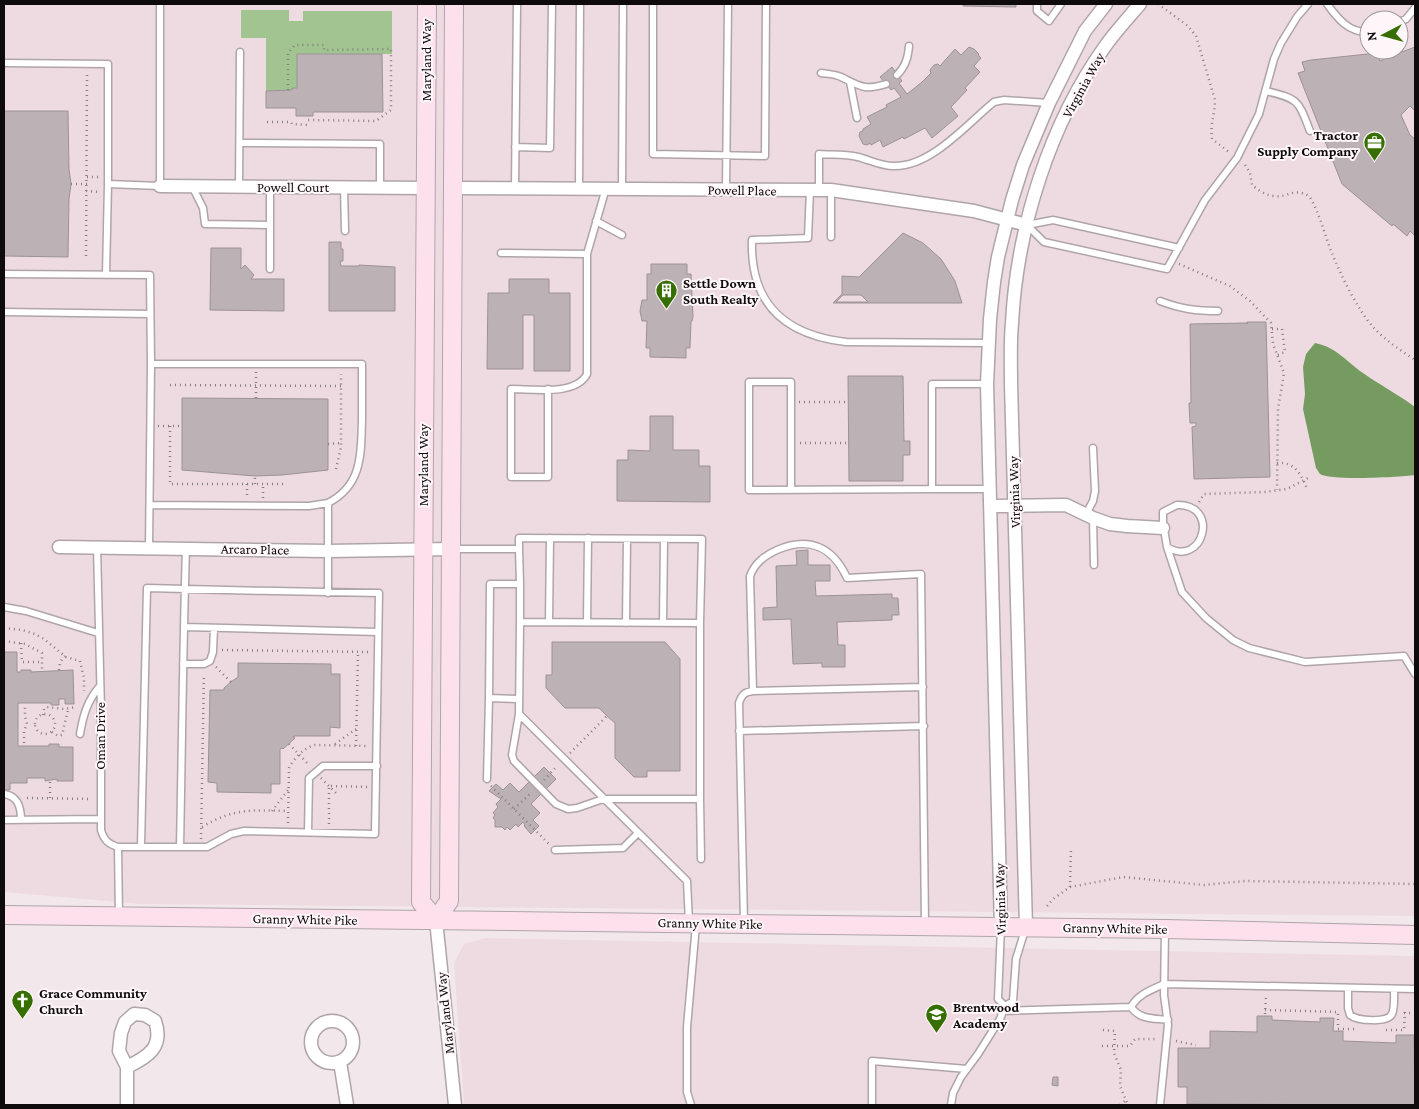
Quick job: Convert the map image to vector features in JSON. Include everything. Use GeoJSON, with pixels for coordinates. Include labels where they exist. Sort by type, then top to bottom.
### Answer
{"type":"FeatureCollection","features":[{"type":"Feature","properties":{"kind":"main road","name":"Maryland Way"},"geometry":{"type":"LineString","coordinates":[[426,4],[421,902],[436,920],[449,901],[454,4]]}},
{"type":"Feature","properties":{"kind":"main road"},"geometry":{"type":"LineString","coordinates":[[426,188],[453,188]]}},
{"type":"Feature","properties":{"kind":"main road","name":"Granny White Pike"},"geometry":{"type":"LineString","coordinates":[[4,915],[1026,927],[1415,935]]}},
{"type":"Feature","properties":{"kind":"street","name":"Virginia Way"},"geometry":{"type":"LineString","coordinates":[[1001,927],[987,384],[988,343],[996,265],[1006,220],[1023,165],[1049,103],[1085,31],[1106,4]]}},
{"type":"Feature","properties":{"kind":"street","name":"Virginia Way"},"geometry":{"type":"LineString","coordinates":[[1026,927],[1014,505],[1012,324],[1018,264],[1031,206],[1050,150],[1075,96],[1106,45],[1140,4]]}},
{"type":"Feature","properties":{"kind":"street","name":"Powell Court"},"geometry":{"type":"LineString","coordinates":[[160,186],[426,188]]}},
{"type":"Feature","properties":{"kind":"street","name":"Powell Place"},"geometry":{"type":"LineString","coordinates":[[453,188],[820,190],[974,211],[1027,226]]}},
{"type":"Feature","properties":{"kind":"street"},"geometry":{"type":"LineString","coordinates":[[990,506],[1066,505],[1110,524],[1163,528]]}},
{"type":"Feature","properties":{"kind":"street","name":"Arcaro Place"},"geometry":{"type":"LineString","coordinates":[[59,547],[328,550],[452,549]]}},
{"type":"Feature","properties":{"kind":"street","name":"Maryland Way"},"geometry":{"type":"LineString","coordinates":[[436,920],[455,1105]]}},
{"type":"Feature","properties":{"kind":"street"},"geometry":{"type":"LineString","coordinates":[[340,1062],[347,1105]]}},
{"type":"Feature","properties":{"kind":"street"},"geometry":{"type":"LineString","coordinates":[[127,1067],[127,1105]]}},
{"type":"Feature","properties":{"kind":"lane"},"geometry":{"type":"LineString","coordinates":[[108,184],[160,186],[160,4]]}},
{"type":"Feature","properties":{"kind":"lane"},"geometry":{"type":"LineString","coordinates":[[515,188],[517,4]]}},
{"type":"Feature","properties":{"kind":"lane"},"geometry":{"type":"LineString","coordinates":[[515,147],[550,148],[552,4]]}},
{"type":"Feature","properties":{"kind":"lane"},"geometry":{"type":"LineString","coordinates":[[579,189],[580,4]]}},
{"type":"Feature","properties":{"kind":"lane"},"geometry":{"type":"LineString","coordinates":[[622,189],[623,4]]}},
{"type":"Feature","properties":{"kind":"lane"},"geometry":{"type":"LineString","coordinates":[[653,4],[653,154],[727,156],[765,156],[766,4]]}},
{"type":"Feature","properties":{"kind":"lane"},"geometry":{"type":"LineString","coordinates":[[726,189],[728,4]]}},
{"type":"Feature","properties":{"kind":"lane"},"geometry":{"type":"LineString","coordinates":[[1037,4],[1037,11],[1050,20],[1061,4]]}},
{"type":"Feature","properties":{"kind":"lane"},"geometry":{"type":"LineString","coordinates":[[1027,226],[1044,242],[1167,269],[1205,200],[1237,158],[1259,114],[1274,59],[1281,43],[1297,17],[1308,4]]}},
{"type":"Feature","properties":{"kind":"lane"},"geometry":{"type":"LineString","coordinates":[[1327,4],[1346,25],[1359,32]]}},
{"type":"Feature","properties":{"kind":"lane"},"geometry":{"type":"LineString","coordinates":[[897,75],[906,62],[908,46]]}},
{"type":"Feature","properties":{"kind":"lane"},"geometry":{"type":"LineString","coordinates":[[239,186],[240,52]]}},
{"type":"Feature","properties":{"kind":"lane"},"geometry":{"type":"LineString","coordinates":[[4,63],[108,64],[106,275]]}},
{"type":"Feature","properties":{"kind":"lane"},"geometry":{"type":"LineString","coordinates":[[821,73],[840,77],[857,86],[870,88],[886,84]]}},
{"type":"Feature","properties":{"kind":"lane"},"geometry":{"type":"LineString","coordinates":[[850,82],[857,118]]}},
{"type":"Feature","properties":{"kind":"lane"},"geometry":{"type":"LineString","coordinates":[[1266,91],[1286,96],[1297,102],[1302,108],[1310,131]]}},
{"type":"Feature","properties":{"kind":"lane"},"geometry":{"type":"LineString","coordinates":[[830,237],[820,190],[819,154],[857,157],[894,166],[909,164],[947,143],[999,100],[1049,103]]}},
{"type":"Feature","properties":{"kind":"lane"},"geometry":{"type":"LineString","coordinates":[[240,143],[380,144],[380,187]]}},
{"type":"Feature","properties":{"kind":"lane"},"geometry":{"type":"LineString","coordinates":[[192,186],[203,208],[205,224],[270,225]]}},
{"type":"Feature","properties":{"kind":"lane"},"geometry":{"type":"LineString","coordinates":[[270,187],[270,269]]}},
{"type":"Feature","properties":{"kind":"lane"},"geometry":{"type":"LineString","coordinates":[[344,187],[345,231]]}},
{"type":"Feature","properties":{"kind":"lane"},"geometry":{"type":"LineString","coordinates":[[548,389],[548,478],[511,477],[511,389],[571,387],[584,380],[586,374],[587,254],[606,188]]}},
{"type":"Feature","properties":{"kind":"lane"},"geometry":{"type":"LineString","coordinates":[[820,190],[808,238],[752,240],[751,261],[754,276],[768,302],[786,322],[813,336],[826,340],[846,342],[988,343]]}},
{"type":"Feature","properties":{"kind":"lane"},"geometry":{"type":"LineString","coordinates":[[1027,226],[1053,220],[1179,248]]}},
{"type":"Feature","properties":{"kind":"lane"},"geometry":{"type":"LineString","coordinates":[[596,221],[622,235]]}},
{"type":"Feature","properties":{"kind":"lane"},"geometry":{"type":"LineString","coordinates":[[501,253],[587,254]]}},
{"type":"Feature","properties":{"kind":"lane"},"geometry":{"type":"LineString","coordinates":[[4,274],[150,275],[149,548]]}},
{"type":"Feature","properties":{"kind":"lane"},"geometry":{"type":"LineString","coordinates":[[1160,300],[1185,309],[1218,311]]}},
{"type":"Feature","properties":{"kind":"lane"},"geometry":{"type":"LineString","coordinates":[[4,312],[150,314]]}},
{"type":"Feature","properties":{"kind":"lane"},"geometry":{"type":"LineString","coordinates":[[150,505],[309,506],[328,503],[341,496],[353,481],[359,466],[361,451],[362,364],[151,364]]}},
{"type":"Feature","properties":{"kind":"lane"},"geometry":{"type":"LineString","coordinates":[[790,490],[790,382],[749,382],[749,490],[790,490],[932,489],[989,489]]}},
{"type":"Feature","properties":{"kind":"lane"},"geometry":{"type":"LineString","coordinates":[[932,489],[932,384],[987,384]]}},
{"type":"Feature","properties":{"kind":"lane"},"geometry":{"type":"LineString","coordinates":[[1094,448],[1095,491],[1090,516],[1094,565]]}},
{"type":"Feature","properties":{"kind":"lane"},"geometry":{"type":"LineString","coordinates":[[328,503],[328,593]]}},
{"type":"Feature","properties":{"kind":"lane"},"geometry":{"type":"LineString","coordinates":[[1167,547],[1176,551],[1185,551],[1193,548],[1200,540],[1203,530],[1202,522],[1194,509],[1181,505],[1168,508],[1163,512],[1163,528],[1167,547],[1182,592],[1206,618],[1232,640],[1250,648],[1304,662],[1404,656],[1415,674]]}},
{"type":"Feature","properties":{"kind":"lane"},"geometry":{"type":"LineString","coordinates":[[700,799],[603,799],[577,808],[568,809],[556,804],[514,761],[512,748],[519,714],[519,538],[702,539],[700,623],[701,858]]}},
{"type":"Feature","properties":{"kind":"lane"},"geometry":{"type":"LineString","coordinates":[[549,622],[550,538]]}},
{"type":"Feature","properties":{"kind":"lane"},"geometry":{"type":"LineString","coordinates":[[587,622],[588,538]]}},
{"type":"Feature","properties":{"kind":"lane"},"geometry":{"type":"LineString","coordinates":[[626,623],[627,538]]}},
{"type":"Feature","properties":{"kind":"lane"},"geometry":{"type":"LineString","coordinates":[[663,623],[664,539]]}},
{"type":"Feature","properties":{"kind":"lane"},"geometry":{"type":"LineString","coordinates":[[753,691],[750,576],[755,566],[767,555],[793,545],[812,545],[827,551],[842,567],[847,578],[921,574],[925,926]]}},
{"type":"Feature","properties":{"kind":"lane","name":"Oman Drive"},"geometry":{"type":"LineString","coordinates":[[97,547],[101,830],[105,840],[110,844],[118,846]]}},
{"type":"Feature","properties":{"kind":"lane"},"geometry":{"type":"LineString","coordinates":[[180,847],[186,548]]}},
{"type":"Feature","properties":{"kind":"lane"},"geometry":{"type":"LineString","coordinates":[[452,549],[519,549]]}},
{"type":"Feature","properties":{"kind":"lane"},"geometry":{"type":"LineString","coordinates":[[487,779],[490,584],[520,584]]}},
{"type":"Feature","properties":{"kind":"lane"},"geometry":{"type":"LineString","coordinates":[[119,917],[118,846],[201,848],[212,845],[231,834],[244,831],[375,834],[379,593],[147,588],[141,846]]}},
{"type":"Feature","properties":{"kind":"lane"},"geometry":{"type":"LineString","coordinates":[[4,607],[26,610],[98,633]]}},
{"type":"Feature","properties":{"kind":"lane"},"geometry":{"type":"LineString","coordinates":[[520,622],[700,623]]}},
{"type":"Feature","properties":{"kind":"lane"},"geometry":{"type":"LineString","coordinates":[[184,628],[378,632]]}},
{"type":"Feature","properties":{"kind":"lane"},"geometry":{"type":"LineString","coordinates":[[183,664],[207,663],[212,657],[214,628]]}},
{"type":"Feature","properties":{"kind":"lane"},"geometry":{"type":"LineString","coordinates":[[80,734],[84,712],[92,695],[100,686]]}},
{"type":"Feature","properties":{"kind":"lane"},"geometry":{"type":"LineString","coordinates":[[744,924],[739,731],[739,702],[741,696],[746,692],[753,691],[923,687]]}},
{"type":"Feature","properties":{"kind":"lane"},"geometry":{"type":"LineString","coordinates":[[489,698],[519,699]]}},
{"type":"Feature","properties":{"kind":"lane"},"geometry":{"type":"LineString","coordinates":[[519,714],[687,882],[692,923],[687,1027],[687,1092],[691,1105]]}},
{"type":"Feature","properties":{"kind":"lane"},"geometry":{"type":"LineString","coordinates":[[739,731],[924,726]]}},
{"type":"Feature","properties":{"kind":"lane"},"geometry":{"type":"LineString","coordinates":[[308,832],[309,778],[323,766],[377,766]]}},
{"type":"Feature","properties":{"kind":"lane"},"geometry":{"type":"LineString","coordinates":[[4,794],[14,798],[21,810],[21,820]]}},
{"type":"Feature","properties":{"kind":"lane"},"geometry":{"type":"LineString","coordinates":[[4,820],[101,820]]}},
{"type":"Feature","properties":{"kind":"lane"},"geometry":{"type":"LineString","coordinates":[[556,850],[623,848],[638,833]]}},
{"type":"Feature","properties":{"kind":"lane","name":"Virginia Way"},"geometry":{"type":"LineString","coordinates":[[1001,927],[998,999],[1004,1008]]}},
{"type":"Feature","properties":{"kind":"lane","name":"Virginia Way"},"geometry":{"type":"LineString","coordinates":[[951,1105],[953,1093],[967,1069],[1004,1008],[1013,1001],[1016,959],[1026,927]]}},
{"type":"Feature","properties":{"kind":"lane"},"geometry":{"type":"LineString","coordinates":[[1160,1105],[1168,1020],[1164,1002],[1165,929]]}},
{"type":"Feature","properties":{"kind":"lane"},"geometry":{"type":"LineString","coordinates":[[1131,1007],[1135,1000],[1143,994],[1164,984],[1415,989]]}},
{"type":"Feature","properties":{"kind":"lane"},"geometry":{"type":"LineString","coordinates":[[1348,988],[1349,1012],[1350,1015],[1358,1019],[1388,1019],[1393,1013],[1394,989]]}},
{"type":"Feature","properties":{"kind":"lane"},"geometry":{"type":"LineString","coordinates":[[1004,1008],[1131,1007]]}},
{"type":"Feature","properties":{"kind":"lane"},"geometry":{"type":"LineString","coordinates":[[1131,1007],[1136,1014],[1142,1017],[1168,1020]]}},
{"type":"Feature","properties":{"kind":"lane"},"geometry":{"type":"LineString","coordinates":[[872,1105],[872,1061],[967,1069]]}},
{"type":"Feature","properties":{"kind":"path"},"geometry":{"type":"LineString","coordinates":[[1158,4],[1188,26],[1196,36],[1216,100],[1211,122],[1212,138],[1248,167],[1252,185],[1266,194],[1276,197],[1296,191],[1309,196],[1319,216],[1332,254],[1361,309],[1378,331],[1415,360]]}},
{"type":"Feature","properties":{"kind":"path"},"geometry":{"type":"LineString","coordinates":[[288,90],[288,53],[296,45],[324,45],[324,50],[391,49],[391,110],[376,121],[308,120]]}},
{"type":"Feature","properties":{"kind":"path"},"geometry":{"type":"LineString","coordinates":[[86,256],[88,64]]}},
{"type":"Feature","properties":{"kind":"path"},"geometry":{"type":"LineString","coordinates":[[308,116],[308,144]]}},
{"type":"Feature","properties":{"kind":"path"},"geometry":{"type":"LineString","coordinates":[[267,122],[292,122],[292,124],[308,125]]}},
{"type":"Feature","properties":{"kind":"path"},"geometry":{"type":"LineString","coordinates":[[71,184],[86,184]]}},
{"type":"Feature","properties":{"kind":"path"},"geometry":{"type":"LineString","coordinates":[[1171,261],[1236,290],[1271,323],[1273,344],[1284,373],[1278,409],[1277,490]]}},
{"type":"Feature","properties":{"kind":"path"},"geometry":{"type":"LineString","coordinates":[[1272,329],[1282,329],[1285,352],[1277,355]]}},
{"type":"Feature","properties":{"kind":"path"},"geometry":{"type":"LineString","coordinates":[[256,364],[256,398]]}},
{"type":"Feature","properties":{"kind":"path"},"geometry":{"type":"LineString","coordinates":[[336,469],[342,444],[341,364]]}},
{"type":"Feature","properties":{"kind":"path"},"geometry":{"type":"LineString","coordinates":[[170,385],[341,386]]}},
{"type":"Feature","properties":{"kind":"path"},"geometry":{"type":"LineString","coordinates":[[791,402],[845,402]]}},
{"type":"Feature","properties":{"kind":"path"},"geometry":{"type":"LineString","coordinates":[[150,426],[182,426]]}},
{"type":"Feature","properties":{"kind":"path"},"geometry":{"type":"LineString","coordinates":[[170,426],[170,484],[284,484]]}},
{"type":"Feature","properties":{"kind":"path"},"geometry":{"type":"LineString","coordinates":[[790,444],[846,443]]}},
{"type":"Feature","properties":{"kind":"path"},"geometry":{"type":"LineString","coordinates":[[328,444],[342,444]]}},
{"type":"Feature","properties":{"kind":"path"},"geometry":{"type":"LineString","coordinates":[[1277,463],[1286,463],[1298,471],[1307,489]]}},
{"type":"Feature","properties":{"kind":"path"},"geometry":{"type":"LineString","coordinates":[[255,476],[255,484]]}},
{"type":"Feature","properties":{"kind":"path"},"geometry":{"type":"LineString","coordinates":[[1194,509],[1204,494],[1277,490],[1287,488],[1310,477]]}},
{"type":"Feature","properties":{"kind":"path"},"geometry":{"type":"LineString","coordinates":[[4,628],[22,630],[34,634],[65,656],[81,662],[84,685],[82,696]]}},
{"type":"Feature","properties":{"kind":"path"},"geometry":{"type":"LineString","coordinates":[[4,641],[21,643],[42,653],[42,672]]}},
{"type":"Feature","properties":{"kind":"path"},"geometry":{"type":"LineString","coordinates":[[21,643],[22,662],[42,662]]}},
{"type":"Feature","properties":{"kind":"path"},"geometry":{"type":"LineString","coordinates":[[213,650],[378,652]]}},
{"type":"Feature","properties":{"kind":"path"},"geometry":{"type":"LineString","coordinates":[[356,746],[358,652]]}},
{"type":"Feature","properties":{"kind":"path"},"geometry":{"type":"LineString","coordinates":[[59,670],[60,662],[65,656]]}},
{"type":"Feature","properties":{"kind":"path"},"geometry":{"type":"LineString","coordinates":[[207,663],[230,682]]}},
{"type":"Feature","properties":{"kind":"path"},"geometry":{"type":"LineString","coordinates":[[201,848],[207,663]]}},
{"type":"Feature","properties":{"kind":"path"},"geometry":{"type":"LineString","coordinates":[[43,715],[44,709],[47,707],[68,709],[76,707],[79,703]]}},
{"type":"Feature","properties":{"kind":"path"},"geometry":{"type":"LineString","coordinates":[[24,743],[24,731],[27,724],[25,706]]}},
{"type":"Feature","properties":{"kind":"path"},"geometry":{"type":"LineString","coordinates":[[52,732],[59,736],[62,735],[68,709]]}},
{"type":"Feature","properties":{"kind":"path"},"geometry":{"type":"LineString","coordinates":[[43,715],[49,715],[54,721],[55,726],[52,732],[46,734],[40,733],[36,729],[35,724],[37,718],[43,715]]}},
{"type":"Feature","properties":{"kind":"path"},"geometry":{"type":"LineString","coordinates":[[27,724],[35,724]]}},
{"type":"Feature","properties":{"kind":"path"},"geometry":{"type":"LineString","coordinates":[[333,745],[356,729]]}},
{"type":"Feature","properties":{"kind":"path"},"geometry":{"type":"LineString","coordinates":[[487,779],[489,784],[556,850]]}},
{"type":"Feature","properties":{"kind":"path"},"geometry":{"type":"LineString","coordinates":[[50,782],[50,798]]}},
{"type":"Feature","properties":{"kind":"path"},"geometry":{"type":"LineString","coordinates":[[329,833],[329,786],[377,787]]}},
{"type":"Feature","properties":{"kind":"path"},"geometry":{"type":"LineString","coordinates":[[272,810],[288,789]]}},
{"type":"Feature","properties":{"kind":"path"},"geometry":{"type":"LineString","coordinates":[[14,798],[101,799]]}},
{"type":"Feature","properties":{"kind":"path"},"geometry":{"type":"LineString","coordinates":[[202,827],[220,816],[234,812],[288,811]]}},
{"type":"Feature","properties":{"kind":"path"},"geometry":{"type":"LineString","coordinates":[[1070,887],[1071,847]]}},
{"type":"Feature","properties":{"kind":"path"},"geometry":{"type":"LineString","coordinates":[[1047,906],[1053,899],[1070,887],[1123,877],[1204,885],[1245,881],[1415,884]]}},
{"type":"Feature","properties":{"kind":"path"},"geometry":{"type":"LineString","coordinates":[[1266,986],[1266,1014]]}},
{"type":"Feature","properties":{"kind":"path"},"geometry":{"type":"LineString","coordinates":[[1266,1010],[1349,1012]]}},
{"type":"Feature","properties":{"kind":"path"},"geometry":{"type":"LineString","coordinates":[[1103,1030],[1115,1031],[1114,1047],[1121,1070],[1120,1086],[1128,1105]]}},
{"type":"Feature","properties":{"kind":"path"},"geometry":{"type":"LineString","coordinates":[[1102,1046],[1130,1046],[1135,1039],[1166,1040],[1196,1045]]}},
{"type":"Feature","properties":{"kind":"path"},"geometry":{"type":"LineString","coordinates":[[1120,1105],[1125,1101]]}},
{"type":"Feature","properties":{"kind":"shaded area"},"geometry":{"type":"Polygon","coordinates":[[[4,4],[1415,4],[1415,916],[141,904],[4,892],[4,4]]]}},
{"type":"Feature","properties":{"kind":"shaded area"},"geometry":{"type":"Polygon","coordinates":[[[241,10],[289,10],[289,21],[303,21],[303,11],[392,11],[392,54],[297,54],[297,88],[292,90],[266,91],[266,38],[241,38],[241,10]]]}},
{"type":"Feature","properties":{"kind":"shaded area"},"geometry":{"type":"Polygon","coordinates":[[[1315,343],[1335,351],[1363,373],[1415,407],[1415,475],[1350,478],[1326,476],[1316,468],[1303,409],[1305,394],[1303,367],[1306,354],[1315,343]]]}},
{"type":"Feature","properties":{"kind":"shaded area","name":"Brentwood Academy"},"geometry":{"type":"Polygon","coordinates":[[[485,938],[1415,956],[1415,1105],[464,1105],[454,963],[464,944],[485,938]]]}},
{"type":"Feature","properties":{"kind":"building"},"geometry":{"type":"Polygon","coordinates":[[[963,4],[1016,4],[1016,7],[963,6],[963,4]]]}},
{"type":"Feature","properties":{"kind":"building"},"geometry":{"type":"Polygon","coordinates":[[[969,47],[974,49],[981,58],[974,66],[980,72],[951,107],[958,116],[932,138],[925,128],[883,147],[880,140],[871,145],[870,143],[867,145],[863,144],[859,136],[863,129],[871,124],[867,117],[887,107],[886,105],[901,97],[894,88],[891,90],[880,77],[892,67],[902,81],[899,83],[907,94],[931,73],[930,70],[934,65],[938,64],[940,66],[955,49],[961,55],[969,47]]]}},
{"type":"Feature","properties":{"kind":"building","name":"Tractor Supply Company"},"geometry":{"type":"Polygon","coordinates":[[[1415,47],[1415,111],[1410,106],[1401,115],[1410,135],[1415,139],[1415,236],[1410,231],[1407,236],[1393,224],[1392,226],[1342,184],[1298,73],[1305,71],[1302,62],[1311,60],[1359,55],[1359,60],[1409,60],[1409,49],[1415,47]]]}},
{"type":"Feature","properties":{"kind":"building"},"geometry":{"type":"Polygon","coordinates":[[[297,54],[382,54],[383,112],[313,112],[313,116],[296,116],[296,108],[266,108],[266,91],[292,90],[292,88],[297,88],[297,54]]]}},
{"type":"Feature","properties":{"kind":"building"},"geometry":{"type":"Polygon","coordinates":[[[4,111],[68,111],[71,184],[68,257],[4,256],[4,111]]]}},
{"type":"Feature","properties":{"kind":"building"},"geometry":{"type":"Polygon","coordinates":[[[903,233],[923,243],[941,259],[955,281],[962,303],[833,303],[842,294],[842,276],[859,277],[903,233]],[[843,295],[836,302],[868,302],[861,295],[843,295]]]}},
{"type":"Feature","properties":{"kind":"building"},"geometry":{"type":"Polygon","coordinates":[[[329,242],[341,242],[343,261],[340,261],[341,266],[395,267],[395,311],[329,311],[329,242]]]}},
{"type":"Feature","properties":{"kind":"building"},"geometry":{"type":"Polygon","coordinates":[[[211,248],[241,248],[241,269],[245,265],[254,275],[251,279],[284,279],[284,311],[210,310],[211,248]]]}},
{"type":"Feature","properties":{"kind":"building","name":"Settle Down South Realty"},"geometry":{"type":"Polygon","coordinates":[[[651,264],[687,264],[687,274],[691,274],[693,317],[691,321],[690,348],[686,348],[686,358],[650,357],[650,348],[646,348],[647,321],[642,321],[640,311],[642,300],[647,300],[647,274],[651,274],[651,264]]]}},
{"type":"Feature","properties":{"kind":"building"},"geometry":{"type":"Polygon","coordinates":[[[509,279],[549,279],[549,293],[570,293],[570,371],[534,371],[534,315],[523,315],[523,369],[487,369],[488,293],[509,293],[509,279]]]}},
{"type":"Feature","properties":{"kind":"building"},"geometry":{"type":"Polygon","coordinates":[[[1266,322],[1270,477],[1194,479],[1192,427],[1196,426],[1196,423],[1190,423],[1190,324],[1266,322]]]}},
{"type":"Feature","properties":{"kind":"building"},"geometry":{"type":"Polygon","coordinates":[[[848,376],[903,376],[904,441],[910,441],[910,455],[903,455],[903,481],[849,481],[848,376]]]}},
{"type":"Feature","properties":{"kind":"building"},"geometry":{"type":"Polygon","coordinates":[[[182,398],[328,399],[328,470],[255,476],[182,470],[182,398]]]}},
{"type":"Feature","properties":{"kind":"building"},"geometry":{"type":"Polygon","coordinates":[[[650,416],[673,416],[673,450],[699,450],[699,466],[710,466],[710,502],[617,501],[617,460],[628,460],[628,450],[650,451],[650,416]]]}},
{"type":"Feature","properties":{"kind":"building"},"geometry":{"type":"Polygon","coordinates":[[[808,550],[808,565],[830,565],[830,581],[815,581],[816,596],[892,594],[892,598],[898,598],[899,615],[892,615],[892,620],[837,622],[838,645],[845,645],[845,667],[822,667],[822,663],[793,664],[791,619],[763,620],[763,608],[777,607],[776,566],[797,565],[796,551],[808,550]]]}},
{"type":"Feature","properties":{"kind":"building"},"geometry":{"type":"Polygon","coordinates":[[[552,642],[665,642],[680,659],[680,771],[647,771],[647,777],[634,777],[615,758],[615,723],[599,708],[565,708],[546,688],[546,675],[552,675],[552,642]]]}},
{"type":"Feature","properties":{"kind":"building"},"geometry":{"type":"Polygon","coordinates":[[[4,652],[17,652],[17,672],[21,672],[21,670],[31,670],[31,672],[73,670],[74,704],[65,704],[65,699],[59,699],[59,705],[51,705],[51,703],[18,703],[18,746],[49,746],[49,744],[59,744],[59,747],[73,747],[73,781],[57,781],[57,779],[45,781],[45,778],[27,778],[27,783],[10,783],[10,790],[4,790],[4,652]]]}},
{"type":"Feature","properties":{"kind":"building"},"geometry":{"type":"Polygon","coordinates":[[[238,663],[331,664],[331,674],[340,674],[340,728],[330,727],[330,736],[295,736],[283,749],[280,749],[280,784],[271,784],[271,793],[217,792],[217,783],[208,782],[210,690],[224,690],[238,677],[238,663]]]}},
{"type":"Feature","properties":{"kind":"building"},"geometry":{"type":"Polygon","coordinates":[[[544,767],[556,779],[531,804],[540,813],[533,820],[539,826],[531,834],[523,822],[518,827],[516,824],[510,830],[507,827],[505,830],[502,827],[495,827],[495,820],[493,818],[495,815],[493,813],[498,807],[496,804],[501,799],[489,791],[496,784],[503,790],[510,783],[519,792],[544,767]]]}},
{"type":"Feature","properties":{"kind":"building"},"geometry":{"type":"Polygon","coordinates":[[[1257,1016],[1272,1016],[1272,1020],[1320,1022],[1320,1018],[1334,1018],[1333,1031],[1343,1031],[1343,1041],[1396,1043],[1396,1035],[1414,1035],[1415,1105],[1187,1104],[1187,1087],[1178,1087],[1178,1048],[1210,1048],[1210,1031],[1257,1032],[1257,1016]]]}},
{"type":"Feature","properties":{"kind":"building"},"geometry":{"type":"Polygon","coordinates":[[[1053,1077],[1058,1077],[1058,1086],[1052,1085],[1053,1077]]]}},
{"type":"Feature","properties":{"kind":"place","name":"Tractor Supply Company"},"geometry":{"type":"Point","coordinates":[1374,162]}},
{"type":"Feature","properties":{"kind":"place","name":"Settle Down South Realty"},"geometry":{"type":"Point","coordinates":[667,310]}},
{"type":"Feature","properties":{"kind":"place","name":"Grace Community Church"},"geometry":{"type":"Point","coordinates":[23,1020]}},
{"type":"Feature","properties":{"kind":"place","name":"Brentwood Academy"},"geometry":{"type":"Point","coordinates":[937,1034]}}]}
